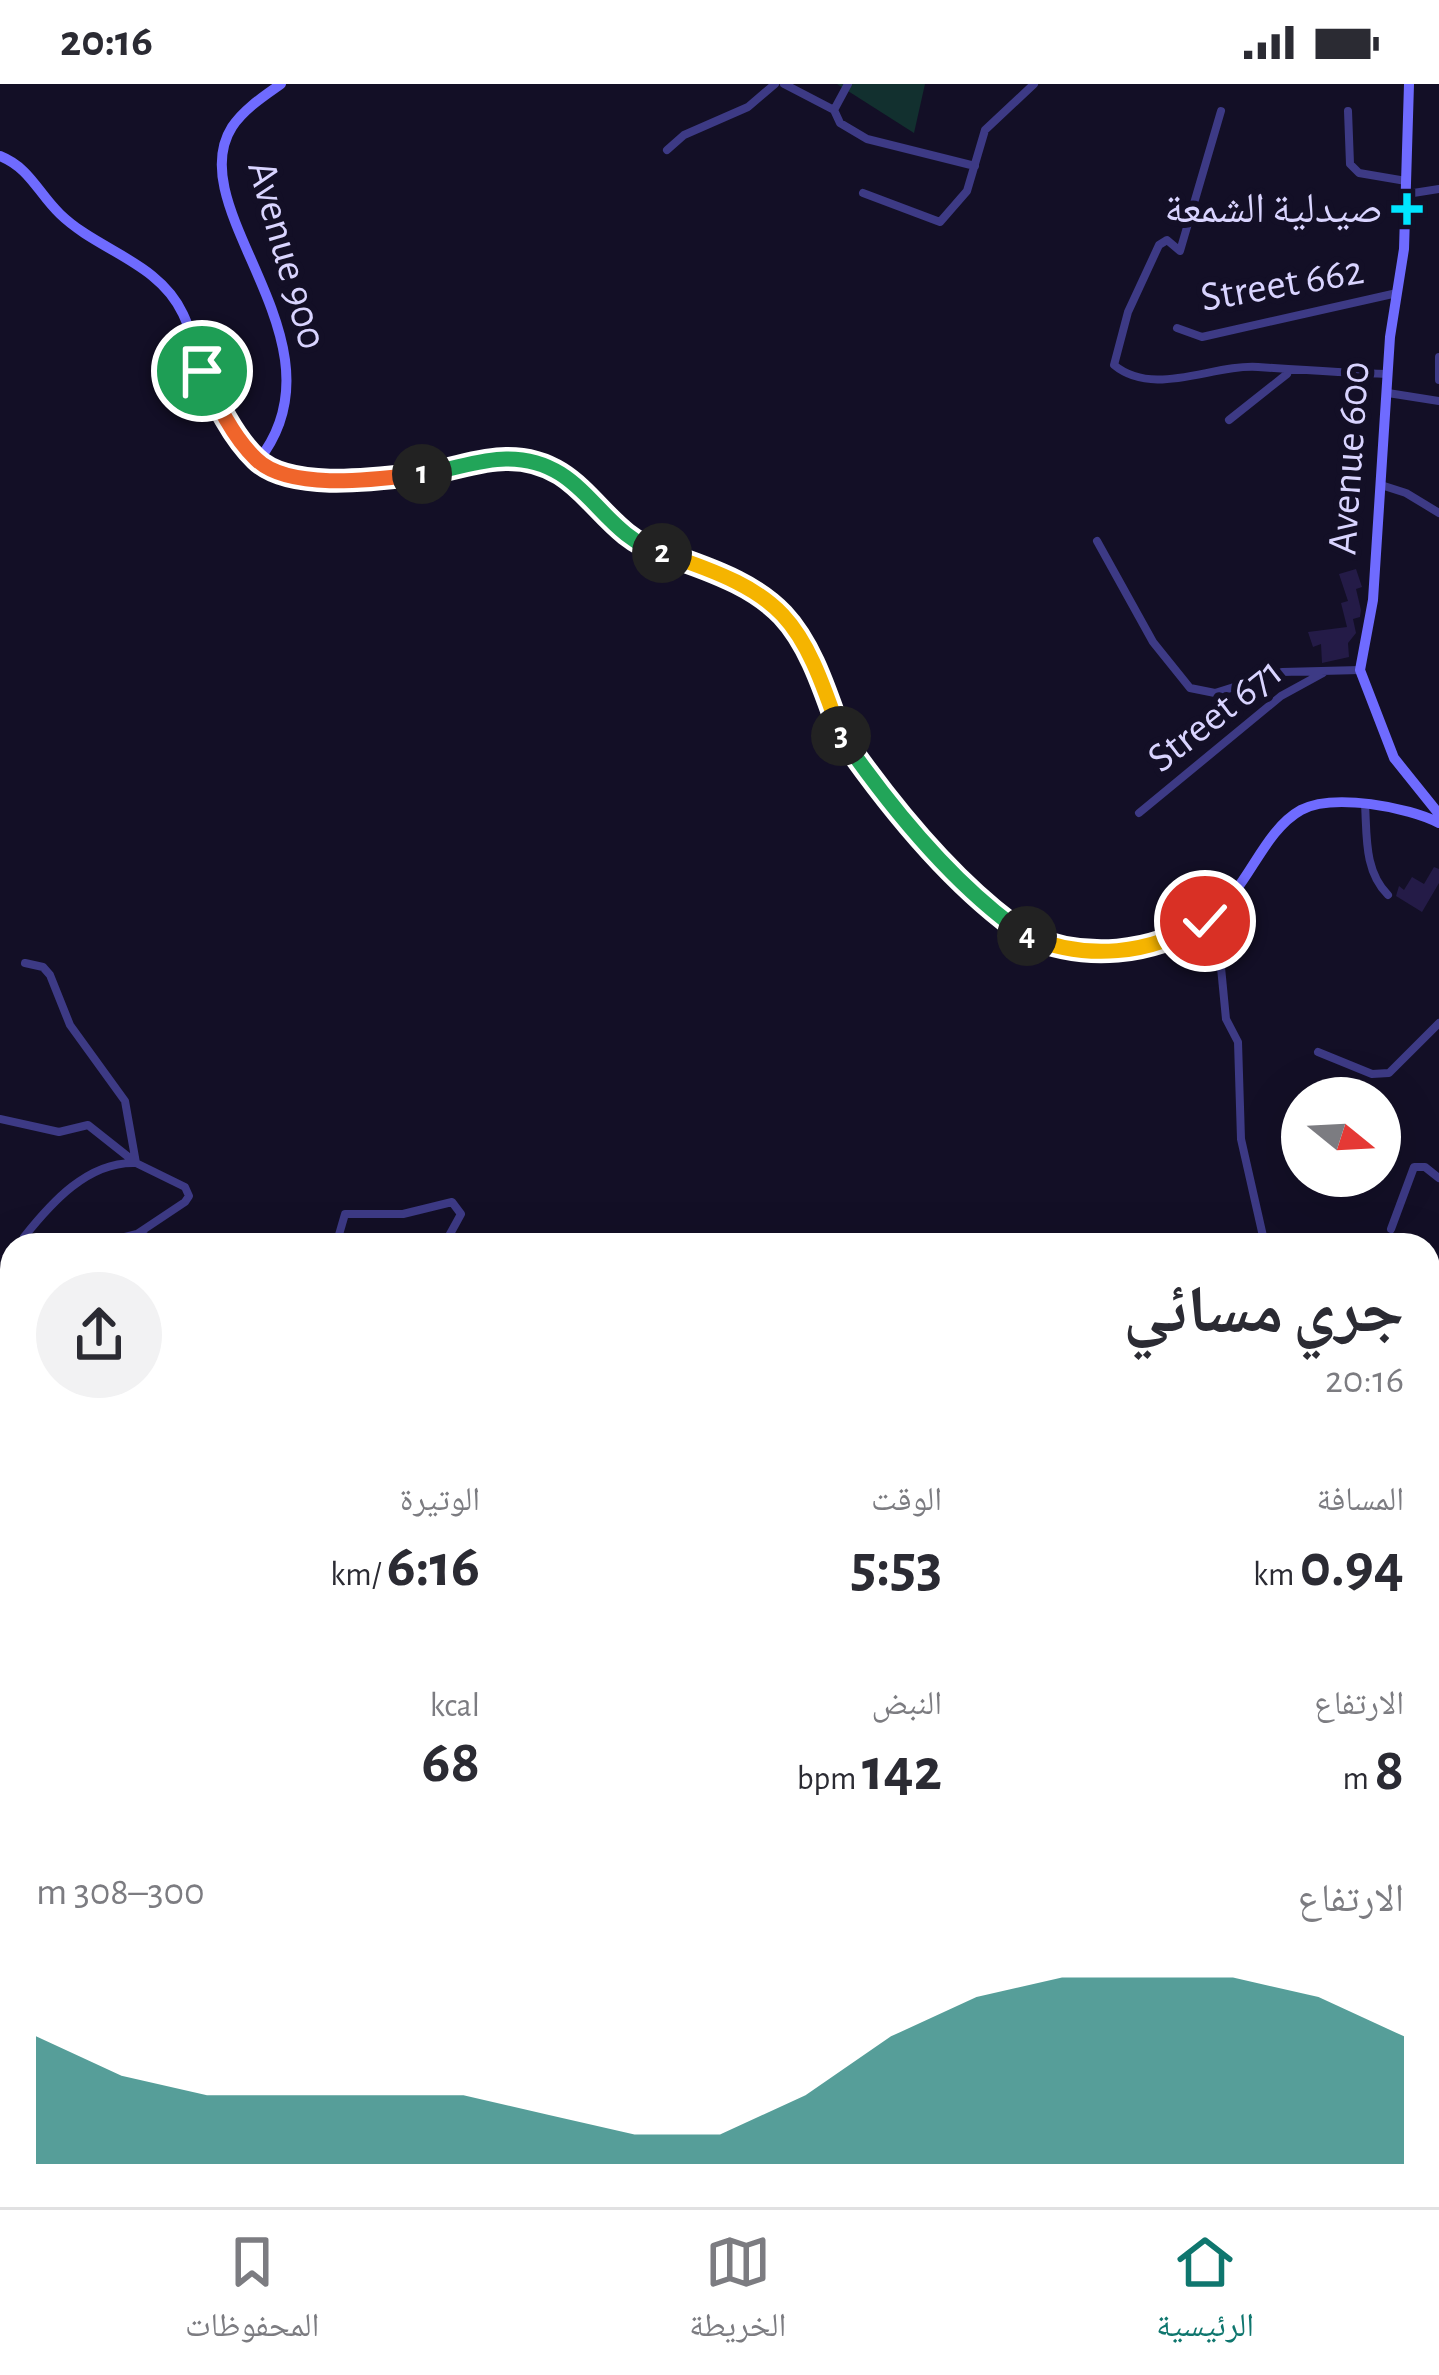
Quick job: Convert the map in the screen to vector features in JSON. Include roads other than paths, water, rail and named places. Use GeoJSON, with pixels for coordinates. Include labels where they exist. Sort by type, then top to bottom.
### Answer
{"type":"FeatureCollection","features":[{"type":"Feature","properties":{"kind":"main road","name":"Avenue 900"},"geometry":{"type":"LineString","coordinates":[[258,461],[284,416],[286,360],[222,167],[230,130],[281,84]]}},
{"type":"Feature","properties":{"kind":"main road","name":"Avenue 600"},"geometry":{"type":"LineString","coordinates":[[1360,670],[1373,600],[1407,187],[1409,84]]}},
{"type":"Feature","properties":{"kind":"main road"},"geometry":{"type":"LineString","coordinates":[[0,156],[26,171],[62,216],[142,267],[172,296],[218,406],[258,461],[308,479],[390,478],[502,459],[547,466],[579,485],[632,540],[740,581],[769,598],[792,621],[815,662],[840,736],[851,751],[937,853],[1004,920],[1050,945],[1097,952],[1157,944],[1205,921],[1298,812],[1325,803],[1365,804],[1424,815],[1439,823]]}},
{"type":"Feature","properties":{"kind":"main road"},"geometry":{"type":"LineString","coordinates":[[1360,670],[1394,758],[1439,814]]}},
{"type":"Feature","properties":{"kind":"street"},"geometry":{"type":"LineString","coordinates":[[668,150],[684,135],[748,107],[780,84],[834,110],[840,123],[867,139],[976,166]]}},
{"type":"Feature","properties":{"kind":"street"},"geometry":{"type":"LineString","coordinates":[[834,110],[848,84]]}},
{"type":"Feature","properties":{"kind":"street"},"geometry":{"type":"LineString","coordinates":[[863,193],[938,223],[962,199],[986,130],[1034,84]]}},
{"type":"Feature","properties":{"kind":"street"},"geometry":{"type":"LineString","coordinates":[[1221,110],[1180,251],[1167,241],[1159,245],[1128,312],[1114,364],[1132,377],[1151,379],[1249,368],[1388,374]]}},
{"type":"Feature","properties":{"kind":"street"},"geometry":{"type":"LineString","coordinates":[[1348,111],[1350,164],[1359,173],[1407,187],[1439,189]]}},
{"type":"Feature","properties":{"kind":"street","name":"Street 662"},"geometry":{"type":"LineString","coordinates":[[1177,328],[1202,337],[1397,293]]}},
{"type":"Feature","properties":{"kind":"street"},"geometry":{"type":"LineString","coordinates":[[1439,357],[1439,380]]}},
{"type":"Feature","properties":{"kind":"street"},"geometry":{"type":"LineString","coordinates":[[1229,420],[1288,373]]}},
{"type":"Feature","properties":{"kind":"street"},"geometry":{"type":"LineString","coordinates":[[1388,393],[1439,401]]}},
{"type":"Feature","properties":{"kind":"street"},"geometry":{"type":"LineString","coordinates":[[1381,485],[1391,485],[1439,513]]}},
{"type":"Feature","properties":{"kind":"street"},"geometry":{"type":"LineString","coordinates":[[1096,541],[1153,642],[1190,688],[1215,693],[1282,672],[1360,670]]}},
{"type":"Feature","properties":{"kind":"street","name":"Street 671"},"geometry":{"type":"LineString","coordinates":[[1138,813],[1281,696],[1330,670]]}},
{"type":"Feature","properties":{"kind":"street"},"geometry":{"type":"LineString","coordinates":[[1365,804],[1368,858],[1379,886],[1388,895]]}},
{"type":"Feature","properties":{"kind":"street"},"geometry":{"type":"LineString","coordinates":[[1205,921],[1220,957],[1226,1019],[1238,1042],[1241,1138],[1261,1233]]}},
{"type":"Feature","properties":{"kind":"street"},"geometry":{"type":"LineString","coordinates":[[25,963],[43,967],[50,975],[70,1025],[125,1101],[136,1163]]}},
{"type":"Feature","properties":{"kind":"street"},"geometry":{"type":"LineString","coordinates":[[1318,1052],[1372,1074],[1389,1073],[1439,1023]]}},
{"type":"Feature","properties":{"kind":"street"},"geometry":{"type":"LineString","coordinates":[[0,1119],[58,1132],[88,1125],[136,1163],[185,1187],[189,1196],[137,1233]]}},
{"type":"Feature","properties":{"kind":"street"},"geometry":{"type":"LineString","coordinates":[[27,1233],[76,1184],[112,1165],[136,1163]]}},
{"type":"Feature","properties":{"kind":"street"},"geometry":{"type":"LineString","coordinates":[[1391,1229],[1414,1167],[1425,1167],[1439,1178]]}},
{"type":"Feature","properties":{"kind":"street"},"geometry":{"type":"LineString","coordinates":[[339,1233],[345,1214],[403,1214],[452,1202],[461,1214],[451,1233]]}},
{"type":"Feature","properties":{"kind":"place","name":"صيدلية الشمعة"},"geometry":{"type":"Point","coordinates":[1407,209]}}]}
